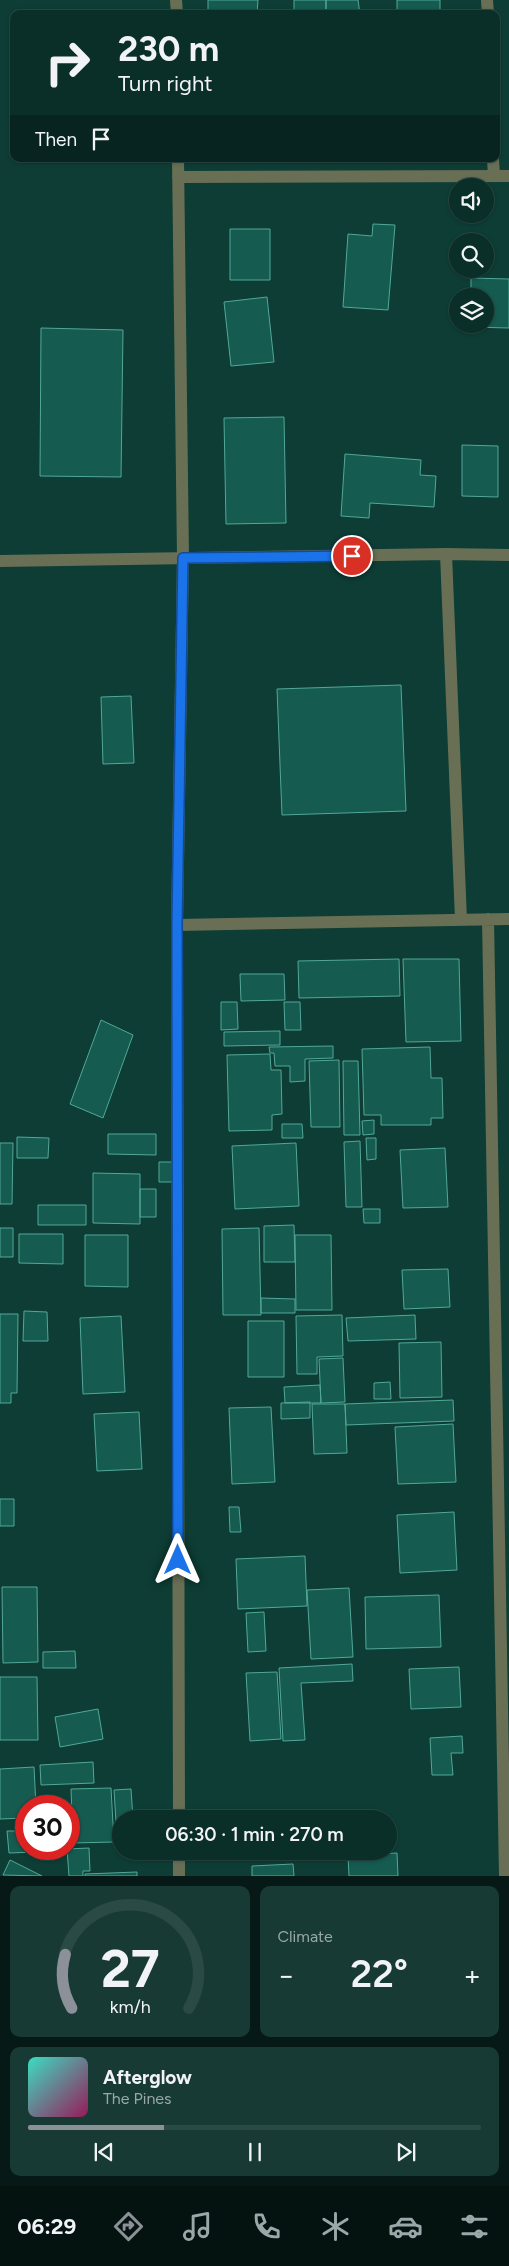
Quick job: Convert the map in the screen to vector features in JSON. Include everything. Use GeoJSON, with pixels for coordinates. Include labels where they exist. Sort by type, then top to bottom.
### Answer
{"type":"FeatureCollection","features":[{"type":"Feature","properties":{"kind":"street"},"geometry":{"type":"LineString","coordinates":[[178,162],[183,558],[177,925],[178,1810]]}},
{"type":"Feature","properties":{"kind":"street"},"geometry":{"type":"LineString","coordinates":[[493,162],[494,176]]}},
{"type":"Feature","properties":{"kind":"street"},"geometry":{"type":"LineString","coordinates":[[178,177],[509,176]]}},
{"type":"Feature","properties":{"kind":"street"},"geometry":{"type":"LineString","coordinates":[[446,554],[461,920]]}},
{"type":"Feature","properties":{"kind":"street"},"geometry":{"type":"LineString","coordinates":[[0,562],[446,554],[509,555]]}},
{"type":"Feature","properties":{"kind":"street"},"geometry":{"type":"LineString","coordinates":[[488,919],[504,1876]]}},
{"type":"Feature","properties":{"kind":"street"},"geometry":{"type":"LineString","coordinates":[[177,925],[509,919]]}},
{"type":"Feature","properties":{"kind":"street"},"geometry":{"type":"LineString","coordinates":[[179,1860],[179,1876]]}},
{"type":"Feature","properties":{"kind":"building"},"geometry":{"type":"Polygon","coordinates":[[[208,0],[258,0],[257,10],[208,10],[208,0]]]}},
{"type":"Feature","properties":{"kind":"building"},"geometry":{"type":"Polygon","coordinates":[[[294,0],[326,0],[326,10],[294,10],[294,0]]]}},
{"type":"Feature","properties":{"kind":"building"},"geometry":{"type":"Polygon","coordinates":[[[326,0],[358,0],[359,10],[326,10],[326,0]]]}},
{"type":"Feature","properties":{"kind":"building"},"geometry":{"type":"Polygon","coordinates":[[[397,0],[440,0],[440,10],[397,10],[397,0]]]}},
{"type":"Feature","properties":{"kind":"building"},"geometry":{"type":"Polygon","coordinates":[[[373,224],[395,225],[388,310],[343,307],[348,234],[372,236],[373,224]]]}},
{"type":"Feature","properties":{"kind":"building"},"geometry":{"type":"Polygon","coordinates":[[[230,229],[270,229],[270,280],[230,280],[230,229]]]}},
{"type":"Feature","properties":{"kind":"building"},"geometry":{"type":"Polygon","coordinates":[[[471,278],[509,279],[509,328],[494,328],[494,288],[471,288],[471,278]]]}},
{"type":"Feature","properties":{"kind":"building"},"geometry":{"type":"Polygon","coordinates":[[[267,297],[274,362],[231,366],[224,302],[267,297]]]}},
{"type":"Feature","properties":{"kind":"building"},"geometry":{"type":"Polygon","coordinates":[[[41,328],[123,330],[121,477],[40,476],[41,328]]]}},
{"type":"Feature","properties":{"kind":"building"},"geometry":{"type":"Polygon","coordinates":[[[284,417],[286,523],[226,524],[224,418],[284,417]]]}},
{"type":"Feature","properties":{"kind":"building"},"geometry":{"type":"Polygon","coordinates":[[[462,445],[498,446],[498,497],[462,496],[462,445]]]}},
{"type":"Feature","properties":{"kind":"building"},"geometry":{"type":"Polygon","coordinates":[[[345,454],[421,460],[420,475],[436,476],[434,507],[370,503],[369,518],[341,516],[345,454]]]}},
{"type":"Feature","properties":{"kind":"building"},"geometry":{"type":"Polygon","coordinates":[[[401,685],[406,811],[282,815],[277,689],[401,685]]]}},
{"type":"Feature","properties":{"kind":"building"},"geometry":{"type":"Polygon","coordinates":[[[131,696],[134,763],[103,764],[101,697],[131,696]]]}},
{"type":"Feature","properties":{"kind":"building"},"geometry":{"type":"Polygon","coordinates":[[[399,959],[400,996],[299,998],[298,961],[399,959]]]}},
{"type":"Feature","properties":{"kind":"building"},"geometry":{"type":"Polygon","coordinates":[[[403,959],[459,959],[461,1041],[406,1042],[403,959]]]}},
{"type":"Feature","properties":{"kind":"building"},"geometry":{"type":"Polygon","coordinates":[[[240,974],[284,974],[285,1000],[241,1001],[240,974]]]}},
{"type":"Feature","properties":{"kind":"building"},"geometry":{"type":"Polygon","coordinates":[[[221,1002],[237,1002],[238,1029],[221,1030],[221,1002]]]}},
{"type":"Feature","properties":{"kind":"building"},"geometry":{"type":"Polygon","coordinates":[[[284,1002],[300,1002],[301,1030],[285,1030],[284,1002]]]}},
{"type":"Feature","properties":{"kind":"building"},"geometry":{"type":"Polygon","coordinates":[[[101,1020],[133,1035],[103,1118],[70,1104],[101,1020]]]}},
{"type":"Feature","properties":{"kind":"building"},"geometry":{"type":"Polygon","coordinates":[[[280,1031],[280,1045],[224,1046],[224,1032],[280,1031]]]}},
{"type":"Feature","properties":{"kind":"building"},"geometry":{"type":"Polygon","coordinates":[[[333,1046],[333,1058],[305,1059],[305,1081],[290,1082],[290,1066],[275,1066],[274,1053],[270,1053],[269,1047],[333,1046]]]}},
{"type":"Feature","properties":{"kind":"building"},"geometry":{"type":"Polygon","coordinates":[[[430,1047],[431,1078],[442,1078],[443,1118],[431,1118],[431,1125],[381,1125],[381,1115],[364,1115],[362,1049],[430,1047]]]}},
{"type":"Feature","properties":{"kind":"building"},"geometry":{"type":"Polygon","coordinates":[[[270,1054],[271,1070],[281,1070],[282,1114],[272,1115],[272,1130],[229,1131],[227,1055],[270,1054]]]}},
{"type":"Feature","properties":{"kind":"building"},"geometry":{"type":"Polygon","coordinates":[[[339,1060],[340,1127],[311,1127],[309,1061],[339,1060]]]}},
{"type":"Feature","properties":{"kind":"building"},"geometry":{"type":"Polygon","coordinates":[[[343,1061],[358,1061],[360,1135],[344,1135],[343,1061]]]}},
{"type":"Feature","properties":{"kind":"building"},"geometry":{"type":"Polygon","coordinates":[[[374,1120],[374,1134],[363,1135],[362,1121],[374,1120]]]}},
{"type":"Feature","properties":{"kind":"building"},"geometry":{"type":"Polygon","coordinates":[[[282,1124],[302,1124],[303,1138],[282,1138],[282,1124]]]}},
{"type":"Feature","properties":{"kind":"building"},"geometry":{"type":"Polygon","coordinates":[[[108,1134],[156,1134],[156,1155],[108,1154],[108,1134]]]}},
{"type":"Feature","properties":{"kind":"building"},"geometry":{"type":"Polygon","coordinates":[[[17,1137],[49,1138],[48,1158],[17,1158],[17,1137]]]}},
{"type":"Feature","properties":{"kind":"building"},"geometry":{"type":"Polygon","coordinates":[[[366,1138],[376,1138],[376,1159],[367,1160],[366,1138]]]}},
{"type":"Feature","properties":{"kind":"building"},"geometry":{"type":"Polygon","coordinates":[[[360,1141],[362,1207],[346,1207],[344,1142],[360,1141]]]}},
{"type":"Feature","properties":{"kind":"building"},"geometry":{"type":"Polygon","coordinates":[[[0,1143],[13,1143],[12,1204],[0,1204],[0,1143]]]}},
{"type":"Feature","properties":{"kind":"building"},"geometry":{"type":"Polygon","coordinates":[[[296,1143],[299,1206],[235,1209],[232,1146],[296,1143]]]}},
{"type":"Feature","properties":{"kind":"building"},"geometry":{"type":"Polygon","coordinates":[[[445,1148],[448,1207],[403,1208],[400,1150],[445,1148]]]}},
{"type":"Feature","properties":{"kind":"building"},"geometry":{"type":"Polygon","coordinates":[[[159,1162],[174,1162],[174,1182],[159,1182],[159,1162]]]}},
{"type":"Feature","properties":{"kind":"building"},"geometry":{"type":"Polygon","coordinates":[[[93,1173],[140,1174],[140,1224],[93,1223],[93,1173]]]}},
{"type":"Feature","properties":{"kind":"building"},"geometry":{"type":"Polygon","coordinates":[[[140,1189],[156,1189],[156,1217],[140,1217],[140,1189]]]}},
{"type":"Feature","properties":{"kind":"building"},"geometry":{"type":"Polygon","coordinates":[[[38,1205],[86,1205],[86,1225],[38,1225],[38,1205]]]}},
{"type":"Feature","properties":{"kind":"building"},"geometry":{"type":"Polygon","coordinates":[[[363,1209],[380,1209],[380,1223],[364,1223],[363,1209]]]}},
{"type":"Feature","properties":{"kind":"building"},"geometry":{"type":"Polygon","coordinates":[[[294,1225],[295,1262],[264,1262],[264,1226],[294,1225]]]}},
{"type":"Feature","properties":{"kind":"building"},"geometry":{"type":"Polygon","coordinates":[[[0,1228],[13,1228],[13,1257],[0,1257],[0,1228]]]}},
{"type":"Feature","properties":{"kind":"building"},"geometry":{"type":"Polygon","coordinates":[[[259,1228],[261,1315],[223,1315],[222,1229],[259,1228]]]}},
{"type":"Feature","properties":{"kind":"building"},"geometry":{"type":"Polygon","coordinates":[[[19,1234],[63,1234],[63,1264],[19,1263],[19,1234]]]}},
{"type":"Feature","properties":{"kind":"building"},"geometry":{"type":"Polygon","coordinates":[[[85,1235],[128,1235],[128,1287],[85,1286],[85,1235]]]}},
{"type":"Feature","properties":{"kind":"building"},"geometry":{"type":"Polygon","coordinates":[[[295,1235],[331,1235],[332,1310],[296,1310],[295,1235]]]}},
{"type":"Feature","properties":{"kind":"building"},"geometry":{"type":"Polygon","coordinates":[[[448,1269],[450,1307],[404,1309],[402,1270],[448,1269]]]}},
{"type":"Feature","properties":{"kind":"building"},"geometry":{"type":"Polygon","coordinates":[[[261,1298],[295,1299],[295,1313],[261,1313],[261,1298]]]}},
{"type":"Feature","properties":{"kind":"building"},"geometry":{"type":"Polygon","coordinates":[[[24,1311],[47,1312],[48,1341],[23,1341],[24,1311]]]}},
{"type":"Feature","properties":{"kind":"building"},"geometry":{"type":"Polygon","coordinates":[[[0,1314],[18,1314],[17,1393],[11,1393],[11,1403],[0,1403],[0,1314]]]}},
{"type":"Feature","properties":{"kind":"building"},"geometry":{"type":"Polygon","coordinates":[[[342,1315],[343,1356],[317,1357],[317,1374],[297,1374],[296,1316],[342,1315]]]}},
{"type":"Feature","properties":{"kind":"building"},"geometry":{"type":"Polygon","coordinates":[[[415,1315],[416,1339],[348,1341],[346,1318],[415,1315]]]}},
{"type":"Feature","properties":{"kind":"building"},"geometry":{"type":"Polygon","coordinates":[[[121,1316],[125,1392],[83,1394],[80,1318],[121,1316]]]}},
{"type":"Feature","properties":{"kind":"building"},"geometry":{"type":"Polygon","coordinates":[[[248,1321],[284,1321],[284,1377],[248,1377],[248,1321]]]}},
{"type":"Feature","properties":{"kind":"building"},"geometry":{"type":"Polygon","coordinates":[[[441,1342],[442,1397],[400,1398],[399,1343],[441,1342]]]}},
{"type":"Feature","properties":{"kind":"building"},"geometry":{"type":"Polygon","coordinates":[[[343,1358],[345,1402],[321,1403],[319,1359],[343,1358]]]}},
{"type":"Feature","properties":{"kind":"building"},"geometry":{"type":"Polygon","coordinates":[[[390,1382],[391,1399],[374,1399],[374,1383],[390,1382]]]}},
{"type":"Feature","properties":{"kind":"building"},"geometry":{"type":"Polygon","coordinates":[[[320,1385],[321,1403],[285,1403],[284,1387],[320,1385]]]}},
{"type":"Feature","properties":{"kind":"building"},"geometry":{"type":"Polygon","coordinates":[[[453,1400],[454,1421],[346,1425],[345,1404],[453,1400]]]}},
{"type":"Feature","properties":{"kind":"building"},"geometry":{"type":"Polygon","coordinates":[[[310,1402],[310,1418],[281,1419],[281,1403],[310,1402]]]}},
{"type":"Feature","properties":{"kind":"building"},"geometry":{"type":"Polygon","coordinates":[[[312,1404],[345,1404],[347,1453],[314,1454],[312,1404]]]}},
{"type":"Feature","properties":{"kind":"building"},"geometry":{"type":"Polygon","coordinates":[[[271,1407],[275,1482],[232,1484],[229,1408],[271,1407]]]}},
{"type":"Feature","properties":{"kind":"building"},"geometry":{"type":"Polygon","coordinates":[[[139,1412],[142,1469],[97,1471],[94,1414],[139,1412]]]}},
{"type":"Feature","properties":{"kind":"building"},"geometry":{"type":"Polygon","coordinates":[[[453,1424],[456,1482],[398,1484],[395,1427],[453,1424]]]}},
{"type":"Feature","properties":{"kind":"building"},"geometry":{"type":"Polygon","coordinates":[[[0,1499],[14,1499],[14,1526],[0,1526],[0,1499]]]}},
{"type":"Feature","properties":{"kind":"building"},"geometry":{"type":"Polygon","coordinates":[[[229,1507],[239,1507],[241,1532],[230,1532],[229,1507]]]}},
{"type":"Feature","properties":{"kind":"building"},"geometry":{"type":"Polygon","coordinates":[[[454,1512],[457,1570],[400,1573],[397,1515],[454,1512]]]}},
{"type":"Feature","properties":{"kind":"building"},"geometry":{"type":"Polygon","coordinates":[[[305,1556],[307,1606],[238,1609],[236,1559],[305,1556]]]}},
{"type":"Feature","properties":{"kind":"building"},"geometry":{"type":"Polygon","coordinates":[[[2,1587],[37,1587],[38,1662],[3,1663],[2,1587]]]}},
{"type":"Feature","properties":{"kind":"building"},"geometry":{"type":"Polygon","coordinates":[[[349,1588],[353,1657],[311,1659],[307,1590],[349,1588]]]}},
{"type":"Feature","properties":{"kind":"building"},"geometry":{"type":"Polygon","coordinates":[[[439,1595],[441,1647],[366,1649],[365,1597],[439,1595]]]}},
{"type":"Feature","properties":{"kind":"building"},"geometry":{"type":"Polygon","coordinates":[[[264,1612],[266,1651],[248,1652],[246,1613],[264,1612]]]}},
{"type":"Feature","properties":{"kind":"building"},"geometry":{"type":"Polygon","coordinates":[[[75,1651],[76,1668],[43,1668],[43,1652],[75,1651]]]}},
{"type":"Feature","properties":{"kind":"building"},"geometry":{"type":"Polygon","coordinates":[[[352,1664],[353,1681],[301,1683],[305,1740],[283,1741],[279,1668],[352,1664]]]}},
{"type":"Feature","properties":{"kind":"building"},"geometry":{"type":"Polygon","coordinates":[[[459,1667],[461,1707],[411,1709],[409,1669],[459,1667]]]}},
{"type":"Feature","properties":{"kind":"building"},"geometry":{"type":"Polygon","coordinates":[[[277,1672],[281,1739],[250,1741],[246,1673],[277,1672]]]}},
{"type":"Feature","properties":{"kind":"building"},"geometry":{"type":"Polygon","coordinates":[[[0,1677],[37,1677],[38,1740],[0,1740],[0,1677]]]}},
{"type":"Feature","properties":{"kind":"building"},"geometry":{"type":"Polygon","coordinates":[[[98,1709],[103,1739],[60,1747],[55,1717],[98,1709]]]}},
{"type":"Feature","properties":{"kind":"building"},"geometry":{"type":"Polygon","coordinates":[[[462,1736],[463,1753],[451,1753],[453,1775],[432,1775],[430,1738],[462,1736]]]}},
{"type":"Feature","properties":{"kind":"building"},"geometry":{"type":"Polygon","coordinates":[[[93,1762],[94,1783],[41,1785],[40,1765],[93,1762]]]}},
{"type":"Feature","properties":{"kind":"building"},"geometry":{"type":"Polygon","coordinates":[[[34,1767],[35,1795],[15,1795],[15,1818],[0,1819],[0,1769],[34,1767]]]}},
{"type":"Feature","properties":{"kind":"building"},"geometry":{"type":"Polygon","coordinates":[[[111,1788],[112,1842],[80,1843],[80,1795],[71,1795],[71,1789],[111,1788]]]}},
{"type":"Feature","properties":{"kind":"building"},"geometry":{"type":"Polygon","coordinates":[[[131,1789],[132,1810],[115,1810],[114,1790],[131,1789]]]}},
{"type":"Feature","properties":{"kind":"building"},"geometry":{"type":"Polygon","coordinates":[[[7,1831],[15,1831],[15,1853],[9,1853],[7,1831]]]}},
{"type":"Feature","properties":{"kind":"building"},"geometry":{"type":"Polygon","coordinates":[[[80,1848],[89,1848],[90,1871],[83,1871],[83,1876],[69,1876],[68,1860],[80,1860],[80,1848]]]}},
{"type":"Feature","properties":{"kind":"building"},"geometry":{"type":"Polygon","coordinates":[[[397,1853],[398,1876],[349,1876],[348,1860],[397,1860],[397,1853]]]}},
{"type":"Feature","properties":{"kind":"building"},"geometry":{"type":"Polygon","coordinates":[[[10,1860],[42,1876],[3,1875],[10,1860]]]}},
{"type":"Feature","properties":{"kind":"building"},"geometry":{"type":"Polygon","coordinates":[[[293,1864],[294,1876],[252,1876],[252,1866],[293,1864]]]}},
{"type":"Feature","properties":{"kind":"building"},"geometry":{"type":"Polygon","coordinates":[[[137,1872],[137,1876],[85,1876],[85,1874],[137,1872]]]}},
{"type":"Feature","properties":{"kind":"route"},"geometry":{"type":"LineString","coordinates":[[178,1560],[177,925],[183,558],[352,556]]}}]}
